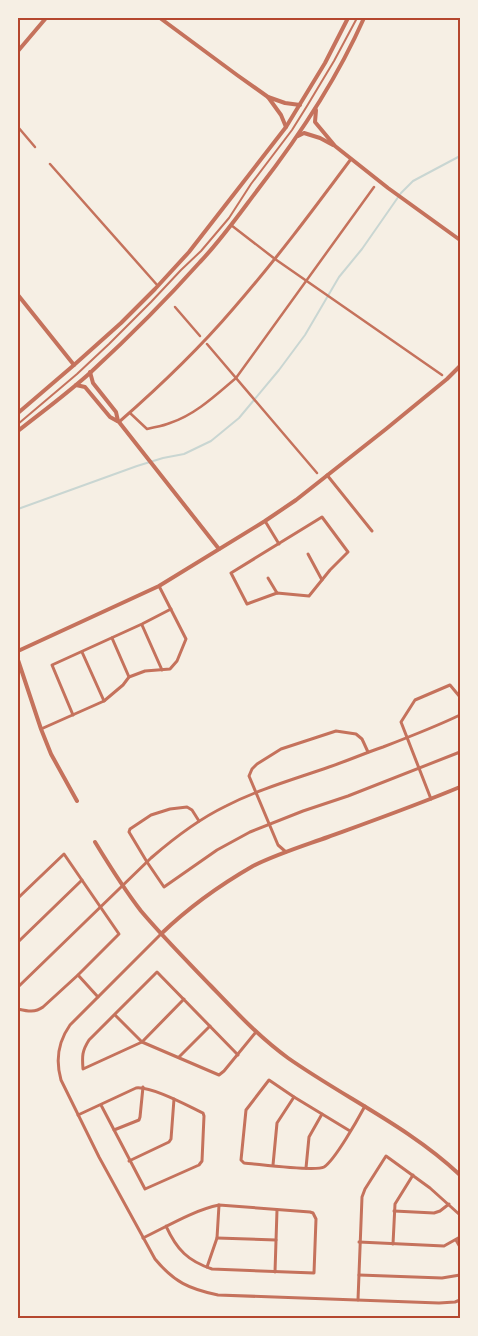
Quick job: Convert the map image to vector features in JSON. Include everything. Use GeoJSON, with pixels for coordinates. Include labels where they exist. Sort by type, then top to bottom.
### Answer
{"type":"FeatureCollection","features":[{"type":"Feature","properties":{"kind":"street"},"geometry":{"type":"LineString","coordinates":[[18,51],[46,18]]}},
{"type":"Feature","properties":{"kind":"street"},"geometry":{"type":"LineString","coordinates":[[160,18],[268,97],[285,103],[300,105]]}},
{"type":"Feature","properties":{"kind":"street"},"geometry":{"type":"LineString","coordinates":[[18,413],[121,323],[196,244],[286,127],[325,63],[348,18]]}},
{"type":"Feature","properties":{"kind":"street"},"geometry":{"type":"LineString","coordinates":[[18,431],[75,385],[132,333],[201,261],[273,170],[316,108],[338,71],[364,18]]}},
{"type":"Feature","properties":{"kind":"street"},"geometry":{"type":"LineString","coordinates":[[268,97],[281,115],[286,127]]}},
{"type":"Feature","properties":{"kind":"street"},"geometry":{"type":"LineString","coordinates":[[316,108],[315,122],[335,146]]}},
{"type":"Feature","properties":{"kind":"street"},"geometry":{"type":"LineString","coordinates":[[18,127],[35,147]]}},
{"type":"Feature","properties":{"kind":"street"},"geometry":{"type":"LineString","coordinates":[[297,136],[304,133],[320,138],[335,146],[388,188],[460,240]]}},
{"type":"Feature","properties":{"kind":"street"},"geometry":{"type":"LineString","coordinates":[[118,422],[182,364],[232,310],[275,259],[351,159]]}},
{"type":"Feature","properties":{"kind":"street"},"geometry":{"type":"LineString","coordinates":[[50,164],[158,286]]}},
{"type":"Feature","properties":{"kind":"street"},"geometry":{"type":"LineString","coordinates":[[130,413],[147,430],[171,423],[193,412],[236,378],[374,187]]}},
{"type":"Feature","properties":{"kind":"street"},"geometry":{"type":"LineString","coordinates":[[231,225],[275,259],[442,375]]}},
{"type":"Feature","properties":{"kind":"street"},"geometry":{"type":"LineString","coordinates":[[18,295],[74,365]]}},
{"type":"Feature","properties":{"kind":"street"},"geometry":{"type":"LineString","coordinates":[[175,307],[200,336]]}},
{"type":"Feature","properties":{"kind":"street"},"geometry":{"type":"LineString","coordinates":[[207,344],[317,473]]}},
{"type":"Feature","properties":{"kind":"street"},"geometry":{"type":"LineString","coordinates":[[18,651],[159,586],[265,521],[296,500],[394,423],[460,366]]}},
{"type":"Feature","properties":{"kind":"street"},"geometry":{"type":"LineString","coordinates":[[90,372],[93,383],[116,412],[118,422]]}},
{"type":"Feature","properties":{"kind":"street"},"geometry":{"type":"LineString","coordinates":[[75,385],[85,386],[110,417],[118,422],[219,549]]}},
{"type":"Feature","properties":{"kind":"street"},"geometry":{"type":"LineString","coordinates":[[327,475],[372,531]]}},
{"type":"Feature","properties":{"kind":"street"},"geometry":{"type":"LineString","coordinates":[[322,517],[348,552],[322,580],[309,596],[277,593],[247,604],[231,573],[322,517]]}},
{"type":"Feature","properties":{"kind":"street"},"geometry":{"type":"LineString","coordinates":[[265,521],[278,544]]}},
{"type":"Feature","properties":{"kind":"street"},"geometry":{"type":"LineString","coordinates":[[308,554],[322,580]]}},
{"type":"Feature","properties":{"kind":"street"},"geometry":{"type":"LineString","coordinates":[[268,578],[277,593]]}},
{"type":"Feature","properties":{"kind":"street"},"geometry":{"type":"LineString","coordinates":[[41,729],[104,701],[130,677],[145,671],[170,668],[177,661],[186,639],[159,586]]}},
{"type":"Feature","properties":{"kind":"street"},"geometry":{"type":"LineString","coordinates":[[73,715],[52,665],[142,624],[170,609]]}},
{"type":"Feature","properties":{"kind":"street"},"geometry":{"type":"LineString","coordinates":[[142,624],[162,670]]}},
{"type":"Feature","properties":{"kind":"street"},"geometry":{"type":"LineString","coordinates":[[112,638],[130,677]]}},
{"type":"Feature","properties":{"kind":"street"},"geometry":{"type":"LineString","coordinates":[[82,652],[104,701]]}},
{"type":"Feature","properties":{"kind":"street"},"geometry":{"type":"LineString","coordinates":[[18,660],[51,754],[77,801]]}},
{"type":"Feature","properties":{"kind":"street"},"geometry":{"type":"LineString","coordinates":[[431,800],[401,722],[415,700],[450,685],[460,697]]}},
{"type":"Feature","properties":{"kind":"street"},"geometry":{"type":"LineString","coordinates":[[18,987],[147,862],[173,839],[200,821],[225,806],[256,792],[329,767],[439,725],[460,715]]}},
{"type":"Feature","properties":{"kind":"street"},"geometry":{"type":"LineString","coordinates":[[286,852],[278,845],[249,776],[252,769],[281,749],[336,731],[356,734],[362,739],[368,752]]}},
{"type":"Feature","properties":{"kind":"street"},"geometry":{"type":"LineString","coordinates":[[200,821],[192,810],[187,807],[156,813],[130,829],[129,832],[164,887],[217,850],[269,823],[348,796],[460,752]]}},
{"type":"Feature","properties":{"kind":"street"},"geometry":{"type":"LineString","coordinates":[[460,787],[431,800],[286,852],[255,866],[224,884],[178,918],[98,997],[66,1030],[57,1056],[61,1080],[99,1157],[155,1259],[167,1272],[182,1283],[198,1291],[236,1296],[439,1303],[460,1300]]}},
{"type":"Feature","properties":{"kind":"street"},"geometry":{"type":"LineString","coordinates":[[95,842],[115,876],[161,934],[256,1032],[287,1057],[419,1142],[460,1175]]}},
{"type":"Feature","properties":{"kind":"street"},"geometry":{"type":"LineString","coordinates":[[18,898],[64,854],[119,934],[38,1011],[18,1009]]}},
{"type":"Feature","properties":{"kind":"street"},"geometry":{"type":"LineString","coordinates":[[18,942],[82,880]]}},
{"type":"Feature","properties":{"kind":"street"},"geometry":{"type":"LineString","coordinates":[[184,999],[142,1042],[83,1069],[82,1056],[90,1040],[157,972],[184,999],[210,1026],[238,1054]]}},
{"type":"Feature","properties":{"kind":"street"},"geometry":{"type":"LineString","coordinates":[[78,975],[98,997]]}},
{"type":"Feature","properties":{"kind":"street"},"geometry":{"type":"LineString","coordinates":[[115,1015],[142,1042],[219,1075],[256,1032]]}},
{"type":"Feature","properties":{"kind":"street"},"geometry":{"type":"LineString","coordinates":[[179,1057],[210,1026]]}},
{"type":"Feature","properties":{"kind":"street"},"geometry":{"type":"LineString","coordinates":[[350,1131],[269,1080],[248,1106],[245,1114],[241,1160],[244,1163],[319,1169],[333,1159],[350,1131],[365,1106]]}},
{"type":"Feature","properties":{"kind":"street"},"geometry":{"type":"LineString","coordinates":[[78,1115],[136,1088],[143,1087],[202,1113],[204,1116],[202,1161],[145,1189],[101,1105]]}},
{"type":"Feature","properties":{"kind":"street"},"geometry":{"type":"LineString","coordinates":[[114,1130],[139,1120],[143,1087]]}},
{"type":"Feature","properties":{"kind":"street"},"geometry":{"type":"LineString","coordinates":[[274,1165],[277,1123],[294,1097]]}},
{"type":"Feature","properties":{"kind":"street"},"geometry":{"type":"LineString","coordinates":[[130,1160],[169,1142],[171,1139],[174,1100]]}},
{"type":"Feature","properties":{"kind":"street"},"geometry":{"type":"LineString","coordinates":[[306,1168],[308,1137],[322,1114]]}},
{"type":"Feature","properties":{"kind":"street"},"geometry":{"type":"LineString","coordinates":[[358,1300],[362,1197],[365,1188],[386,1156],[449,1204],[460,1216]]}},
{"type":"Feature","properties":{"kind":"street"},"geometry":{"type":"LineString","coordinates":[[393,1244],[395,1204],[413,1175]]}},
{"type":"Feature","properties":{"kind":"street"},"geometry":{"type":"LineString","coordinates":[[394,1211],[434,1213],[449,1204]]}},
{"type":"Feature","properties":{"kind":"street"},"geometry":{"type":"LineString","coordinates":[[144,1238],[166,1226],[209,1207],[218,1205],[310,1212],[315,1216],[314,1273],[212,1269],[192,1260],[182,1252],[166,1226]]}},
{"type":"Feature","properties":{"kind":"street"},"geometry":{"type":"LineString","coordinates":[[207,1267],[217,1238],[218,1205]]}},
{"type":"Feature","properties":{"kind":"street"},"geometry":{"type":"LineString","coordinates":[[275,1272],[277,1210]]}},
{"type":"Feature","properties":{"kind":"street"},"geometry":{"type":"LineString","coordinates":[[359,1242],[444,1246],[460,1237]]}},
{"type":"Feature","properties":{"kind":"street"},"geometry":{"type":"LineString","coordinates":[[217,1238],[276,1240]]}},
{"type":"Feature","properties":{"kind":"street"},"geometry":{"type":"LineString","coordinates":[[456,1240],[460,1247]]}},
{"type":"Feature","properties":{"kind":"street"},"geometry":{"type":"LineString","coordinates":[[359,1275],[442,1278],[460,1275]]}},
{"type":"Feature","properties":{"kind":"lane"},"geometry":{"type":"LineString","coordinates":[[18,424],[115,339],[201,251],[229,218],[251,184],[308,106],[357,18]]}},
{"type":"Feature","properties":{"kind":"waterway"},"geometry":{"type":"LineString","coordinates":[[18,509],[137,466],[184,454],[211,441],[239,418],[279,370],[305,335],[339,277],[362,249],[401,193],[413,181],[460,156]]}}]}
